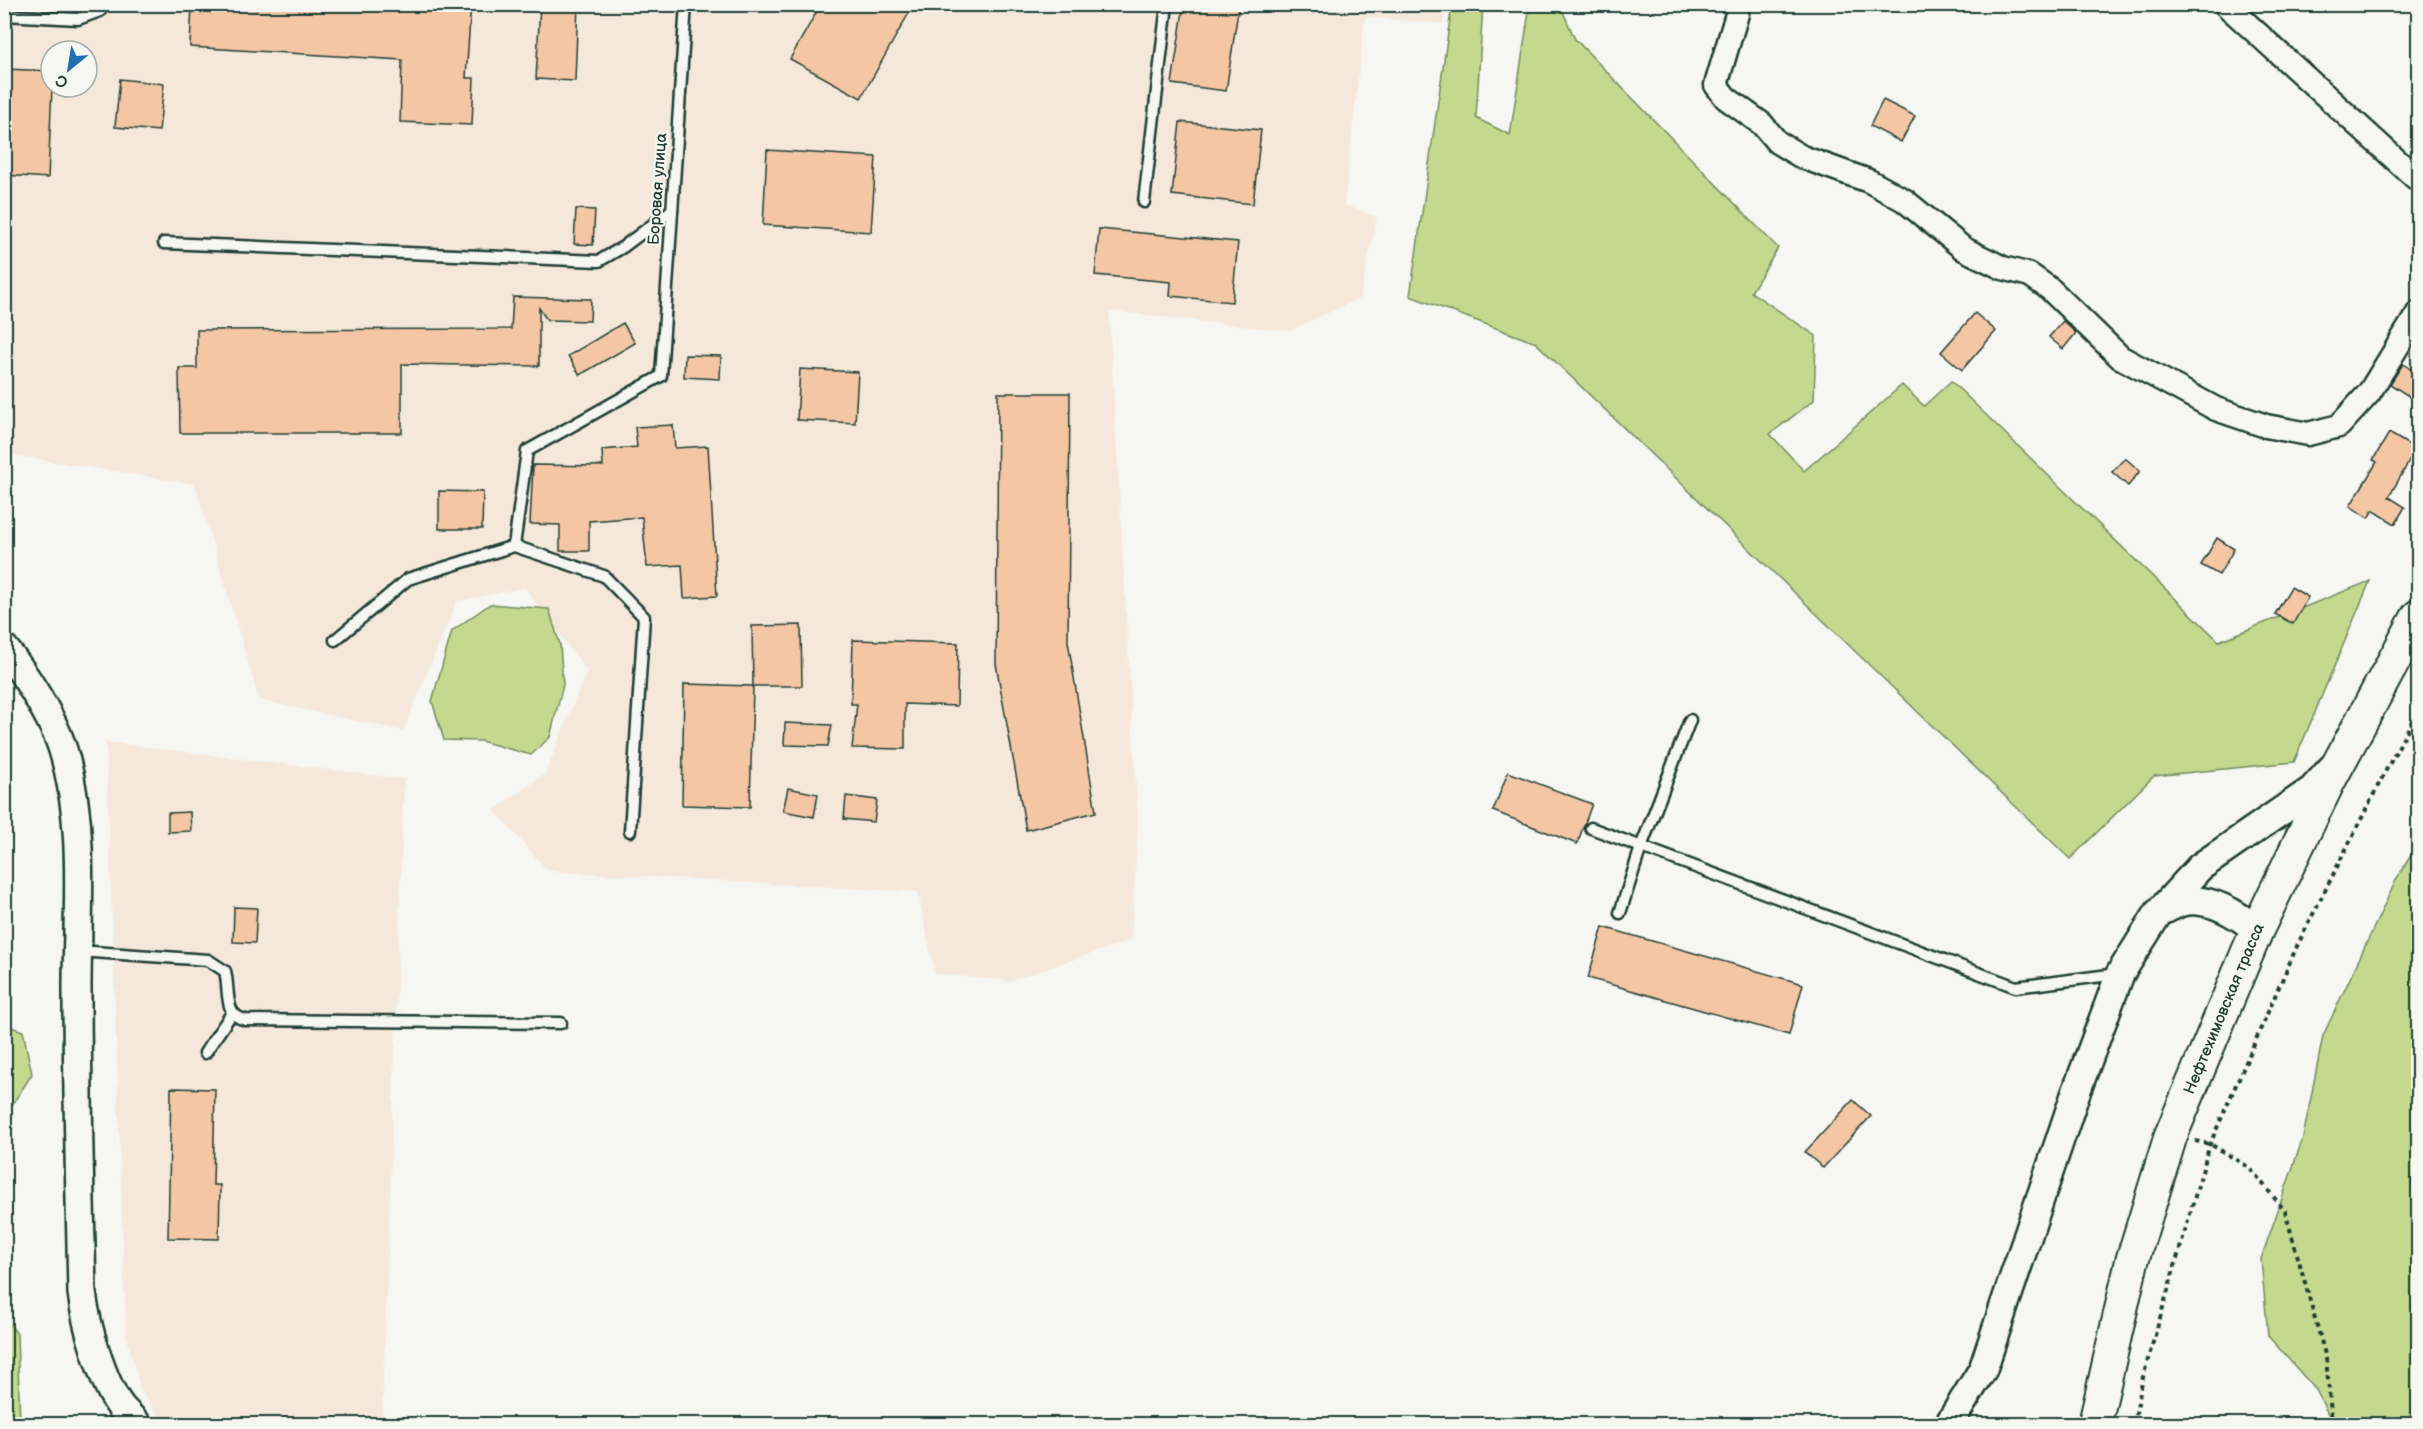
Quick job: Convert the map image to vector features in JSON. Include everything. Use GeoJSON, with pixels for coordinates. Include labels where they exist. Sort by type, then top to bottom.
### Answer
{"type":"FeatureCollection","features":[{"type":"Feature","properties":{"kind":"main road","name":"Нефтехимовская трасса"},"geometry":{"type":"LineString","coordinates":[[2095,1425],[2132,1261],[2170,1135],[2257,930],[2344,754],[2418,616]]}},
{"type":"Feature","properties":{"kind":"street"},"geometry":{"type":"LineString","coordinates":[[1737,4],[1737,14],[1716,85],[1726,98],[1762,124],[1777,142],[1802,156],[1869,181],[1904,200],[1964,249],[2003,268],[2030,275],[2050,289],[2120,357],[2216,409],[2266,426],[2308,434],[2339,426],[2369,393],[2418,313]]}},
{"type":"Feature","properties":{"kind":"street"},"geometry":{"type":"LineString","coordinates":[[2233,7],[2418,180]]}},
{"type":"Feature","properties":{"kind":"street"},"geometry":{"type":"LineString","coordinates":[[4,648],[20,667],[63,748],[74,796],[77,835],[77,1069],[82,1293],[86,1318],[109,1384],[120,1406],[137,1425]]}},
{"type":"Feature","properties":{"kind":"street"},"geometry":{"type":"LineString","coordinates":[[1949,1425],[1983,1369],[2075,1095],[2120,974],[2159,912],[2200,867],[2312,790],[2344,754]]}},
{"type":"Feature","properties":{"kind":"street"},"geometry":{"type":"LineString","coordinates":[[2159,912],[2183,902],[2211,904],[2237,915],[2257,930]]}},
{"type":"Feature","properties":{"kind":"lane"},"geometry":{"type":"LineString","coordinates":[[4,15],[78,19],[100,11],[100,4]]}},
{"type":"Feature","properties":{"kind":"lane","name":"Боровая улица"},"geometry":{"type":"LineString","coordinates":[[514,546],[527,451],[661,375],[686,4]]}},
{"type":"Feature","properties":{"kind":"lane"},"geometry":{"type":"LineString","coordinates":[[1144,202],[1167,4]]}},
{"type":"Feature","properties":{"kind":"lane"},"geometry":{"type":"LineString","coordinates":[[164,243],[599,261],[623,247],[672,210]]}},
{"type":"Feature","properties":{"kind":"lane"},"geometry":{"type":"LineString","coordinates":[[335,640],[408,579],[514,546],[604,576],[644,617],[630,831]]}},
{"type":"Feature","properties":{"kind":"lane"},"geometry":{"type":"LineString","coordinates":[[1620,912],[1641,847],[1690,720]]}},
{"type":"Feature","properties":{"kind":"lane"},"geometry":{"type":"LineString","coordinates":[[1591,828],[2016,987],[2120,974]]}},
{"type":"Feature","properties":{"kind":"lane"},"geometry":{"type":"LineString","coordinates":[[77,951],[208,960],[225,971],[229,986],[229,1006],[237,1018],[246,1020],[561,1023]]}},
{"type":"Feature","properties":{"kind":"lane"},"geometry":{"type":"LineString","coordinates":[[205,1053],[232,1012]]}},
{"type":"Feature","properties":{"kind":"path"},"geometry":{"type":"LineString","coordinates":[[2134,1425],[2143,1377],[2210,1144],[2297,946],[2418,710]]}},
{"type":"Feature","properties":{"kind":"path"},"geometry":{"type":"LineString","coordinates":[[2170,1135],[2210,1144],[2250,1168],[2285,1211],[2326,1358],[2332,1425]]}},
{"type":"Feature","properties":{"kind":"shaded area"},"geometry":{"type":"Polygon","coordinates":[[[4,5],[1445,5],[1443,24],[1365,17],[1344,205],[1377,217],[1360,298],[1289,331],[1109,311],[1138,823],[1131,940],[1010,981],[935,974],[918,892],[548,871],[494,810],[545,774],[587,671],[525,588],[457,601],[403,731],[259,700],[195,484],[5,454],[4,5]]]}},
{"type":"Feature","properties":{"kind":"shaded area"},"geometry":{"type":"Polygon","coordinates":[[[106,742],[404,779],[382,1424],[165,1424],[141,1391],[126,1334],[106,742]]]}},
{"type":"Feature","properties":{"kind":"green space"},"geometry":{"type":"Polygon","coordinates":[[[1452,5],[1483,5],[1476,118],[1510,135],[1530,5],[1560,5],[1575,39],[1778,248],[1751,292],[1816,336],[1814,400],[1770,434],[1804,471],[1902,385],[1924,406],[1951,381],[2219,641],[2370,581],[2294,762],[2154,776],[2070,859],[1536,343],[1410,296],[1452,5]]]}},
{"type":"Feature","properties":{"kind":"green space"},"geometry":{"type":"Polygon","coordinates":[[[490,604],[549,609],[560,645],[563,685],[550,737],[531,755],[481,741],[444,740],[432,701],[452,631],[490,604]]]}},
{"type":"Feature","properties":{"kind":"green space"},"geometry":{"type":"Polygon","coordinates":[[[2418,844],[2418,1424],[2333,1424],[2316,1390],[2268,1336],[2261,1259],[2303,1138],[2323,1036],[2397,878],[2418,844]]]}},
{"type":"Feature","properties":{"kind":"green space"},"geometry":{"type":"Polygon","coordinates":[[[5,1025],[23,1031],[32,1074],[5,1116],[5,1025]]]}},
{"type":"Feature","properties":{"kind":"green space"},"geometry":{"type":"Polygon","coordinates":[[[4,1316],[17,1334],[20,1424],[5,1424],[4,1316]]]}},
{"type":"Feature","properties":{"kind":"building"},"geometry":{"type":"Polygon","coordinates":[[[192,4],[471,4],[466,78],[474,78],[472,125],[400,122],[402,60],[190,47],[192,4]]]}},
{"type":"Feature","properties":{"kind":"building"},"geometry":{"type":"Polygon","coordinates":[[[540,4],[578,4],[575,81],[536,79],[540,4]]]}},
{"type":"Feature","properties":{"kind":"building"},"geometry":{"type":"Polygon","coordinates":[[[821,4],[914,4],[861,98],[790,59],[821,4]]]}},
{"type":"Feature","properties":{"kind":"building"},"geometry":{"type":"Polygon","coordinates":[[[1184,4],[1239,4],[1226,91],[1172,84],[1184,4]]]}},
{"type":"Feature","properties":{"kind":"building"},"geometry":{"type":"Polygon","coordinates":[[[4,69],[39,70],[39,99],[51,99],[48,178],[4,175],[4,69]]]}},
{"type":"Feature","properties":{"kind":"building"},"geometry":{"type":"Polygon","coordinates":[[[120,79],[164,84],[159,131],[115,127],[120,79]]]}},
{"type":"Feature","properties":{"kind":"building"},"geometry":{"type":"Polygon","coordinates":[[[1883,100],[1915,116],[1901,142],[1870,126],[1883,100]]]}},
{"type":"Feature","properties":{"kind":"building"},"geometry":{"type":"Polygon","coordinates":[[[1180,122],[1261,130],[1253,204],[1172,195],[1180,122]]]}},
{"type":"Feature","properties":{"kind":"building"},"geometry":{"type":"Polygon","coordinates":[[[767,150],[876,157],[871,232],[763,225],[767,150]]]}},
{"type":"Feature","properties":{"kind":"building"},"geometry":{"type":"Polygon","coordinates":[[[576,209],[595,210],[593,245],[574,244],[576,209]]]}},
{"type":"Feature","properties":{"kind":"building"},"geometry":{"type":"Polygon","coordinates":[[[1099,229],[1238,242],[1232,302],[1170,296],[1171,282],[1095,275],[1099,229]]]}},
{"type":"Feature","properties":{"kind":"building"},"geometry":{"type":"Polygon","coordinates":[[[513,297],[591,299],[590,321],[547,320],[539,308],[539,366],[402,364],[402,433],[180,433],[179,368],[197,368],[197,330],[511,329],[513,297]]]}},
{"type":"Feature","properties":{"kind":"building"},"geometry":{"type":"Polygon","coordinates":[[[1975,313],[1996,331],[1962,370],[1941,352],[1975,313]]]}},
{"type":"Feature","properties":{"kind":"building"},"geometry":{"type":"Polygon","coordinates":[[[2063,321],[2076,333],[2063,349],[2049,337],[2063,321]]]}},
{"type":"Feature","properties":{"kind":"building"},"geometry":{"type":"Polygon","coordinates":[[[623,323],[635,343],[580,375],[568,356],[623,323]]]}},
{"type":"Feature","properties":{"kind":"building"},"geometry":{"type":"Polygon","coordinates":[[[685,355],[721,356],[720,379],[684,377],[685,355]]]}},
{"type":"Feature","properties":{"kind":"building"},"geometry":{"type":"Polygon","coordinates":[[[2403,364],[2418,374],[2418,384],[2410,397],[2390,384],[2403,364]]]}},
{"type":"Feature","properties":{"kind":"building"},"geometry":{"type":"Polygon","coordinates":[[[800,369],[858,372],[855,423],[797,420],[800,369]]]}},
{"type":"Feature","properties":{"kind":"building"},"geometry":{"type":"Polygon","coordinates":[[[998,393],[1070,393],[1068,641],[1096,812],[1026,830],[996,664],[998,393]]]}},
{"type":"Feature","properties":{"kind":"building"},"geometry":{"type":"Polygon","coordinates":[[[673,425],[675,448],[708,446],[717,596],[684,598],[682,565],[647,567],[642,517],[589,521],[589,551],[560,551],[560,525],[530,524],[533,465],[603,466],[602,450],[637,447],[635,427],[673,425]]]}},
{"type":"Feature","properties":{"kind":"building"},"geometry":{"type":"Polygon","coordinates":[[[2389,433],[2416,449],[2389,497],[2405,507],[2395,524],[2373,510],[2368,518],[2350,506],[2377,462],[2373,460],[2389,433]]]}},
{"type":"Feature","properties":{"kind":"building"},"geometry":{"type":"Polygon","coordinates":[[[2125,458],[2140,471],[2128,486],[2112,472],[2125,458]]]}},
{"type":"Feature","properties":{"kind":"building"},"geometry":{"type":"Polygon","coordinates":[[[439,491],[483,492],[482,529],[439,529],[439,491]]]}},
{"type":"Feature","properties":{"kind":"building"},"geometry":{"type":"Polygon","coordinates":[[[2217,538],[2234,549],[2219,575],[2201,565],[2217,538]]]}},
{"type":"Feature","properties":{"kind":"building"},"geometry":{"type":"Polygon","coordinates":[[[2291,587],[2308,597],[2293,624],[2275,614],[2291,587]]]}},
{"type":"Feature","properties":{"kind":"building"},"geometry":{"type":"Polygon","coordinates":[[[801,625],[802,686],[753,686],[752,626],[801,625]]]}},
{"type":"Feature","properties":{"kind":"building"},"geometry":{"type":"Polygon","coordinates":[[[853,640],[958,643],[957,706],[905,704],[905,749],[852,748],[857,704],[851,704],[853,640]]]}},
{"type":"Feature","properties":{"kind":"building"},"geometry":{"type":"Polygon","coordinates":[[[684,684],[753,686],[750,807],[682,805],[684,684]]]}},
{"type":"Feature","properties":{"kind":"building"},"geometry":{"type":"Polygon","coordinates":[[[785,723],[832,725],[828,746],[784,745],[785,723]]]}},
{"type":"Feature","properties":{"kind":"building"},"geometry":{"type":"Polygon","coordinates":[[[1508,772],[1592,804],[1577,844],[1493,811],[1508,772]]]}},
{"type":"Feature","properties":{"kind":"building"},"geometry":{"type":"Polygon","coordinates":[[[788,788],[818,794],[814,817],[783,811],[788,788]]]}},
{"type":"Feature","properties":{"kind":"building"},"geometry":{"type":"Polygon","coordinates":[[[846,796],[877,800],[874,822],[844,819],[846,796]]]}},
{"type":"Feature","properties":{"kind":"building"},"geometry":{"type":"Polygon","coordinates":[[[190,812],[191,831],[168,832],[168,813],[190,812]]]}},
{"type":"Feature","properties":{"kind":"building"},"geometry":{"type":"Polygon","coordinates":[[[234,907],[257,908],[255,943],[233,942],[234,907]]]}},
{"type":"Feature","properties":{"kind":"building"},"geometry":{"type":"Polygon","coordinates":[[[1603,927],[1803,984],[1789,1035],[1588,978],[1603,927]]]}},
{"type":"Feature","properties":{"kind":"building"},"geometry":{"type":"Polygon","coordinates":[[[171,1088],[215,1089],[213,1185],[220,1185],[219,1239],[168,1238],[171,1088]]]}},
{"type":"Feature","properties":{"kind":"building"},"geometry":{"type":"Polygon","coordinates":[[[1853,1100],[1871,1116],[1823,1168],[1805,1152],[1853,1100]]]}}]}
